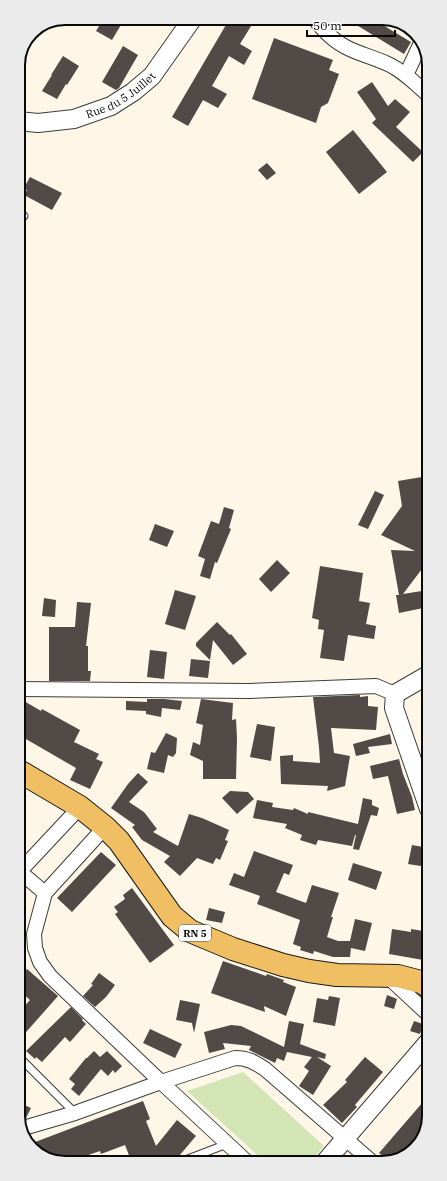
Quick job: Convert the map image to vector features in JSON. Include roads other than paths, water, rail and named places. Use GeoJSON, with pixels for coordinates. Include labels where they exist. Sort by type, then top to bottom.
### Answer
{"type":"FeatureCollection","features":[{"type":"Feature","properties":{"kind":"main road","name":"RN 5"},"geometry":{"type":"LineString","coordinates":[[25,775],[80,808],[105,827],[118,841],[172,916],[190,931],[233,949],[282,965],[337,975],[398,976],[422,983]]}},
{"type":"Feature","properties":{"kind":"street","name":"Rue du 5 Juillet"},"geometry":{"type":"LineString","coordinates":[[25,122],[38,123],[74,119],[111,106],[133,92],[152,76],[188,25]]}},
{"type":"Feature","properties":{"kind":"street"},"geometry":{"type":"LineString","coordinates":[[319,25],[330,37],[344,47],[389,64],[406,75],[422,89]]}},
{"type":"Feature","properties":{"kind":"street"},"geometry":{"type":"LineString","coordinates":[[406,75],[419,48]]}},
{"type":"Feature","properties":{"kind":"street"},"geometry":{"type":"LineString","coordinates":[[395,694],[422,678]]}},
{"type":"Feature","properties":{"kind":"street"},"geometry":{"type":"LineString","coordinates":[[25,689],[250,691],[376,686],[395,694]]}},
{"type":"Feature","properties":{"kind":"street"},"geometry":{"type":"LineString","coordinates":[[395,694],[394,708],[422,791]]}},
{"type":"Feature","properties":{"kind":"street"},"geometry":{"type":"LineString","coordinates":[[25,866],[80,808]]}},
{"type":"Feature","properties":{"kind":"street"},"geometry":{"type":"LineString","coordinates":[[105,827],[45,893],[34,934],[35,948],[40,962],[63,990],[240,1156]]}},
{"type":"Feature","properties":{"kind":"street"},"geometry":{"type":"LineString","coordinates":[[25,875],[45,893]]}},
{"type":"Feature","properties":{"kind":"street"},"geometry":{"type":"LineString","coordinates":[[387,976],[422,1008]]}},
{"type":"Feature","properties":{"kind":"street"},"geometry":{"type":"LineString","coordinates":[[330,1156],[422,1050]]}},
{"type":"Feature","properties":{"kind":"street"},"geometry":{"type":"LineString","coordinates":[[26,1127],[74,1113],[161,1082],[235,1058],[244,1058],[265,1069],[364,1156]]}},
{"type":"Feature","properties":{"kind":"lane"},"geometry":{"type":"LineString","coordinates":[[25,1063],[74,1113]]}},
{"type":"Feature","properties":{"kind":"lane"},"geometry":{"type":"LineString","coordinates":[[196,1156],[227,1144]]}}]}
